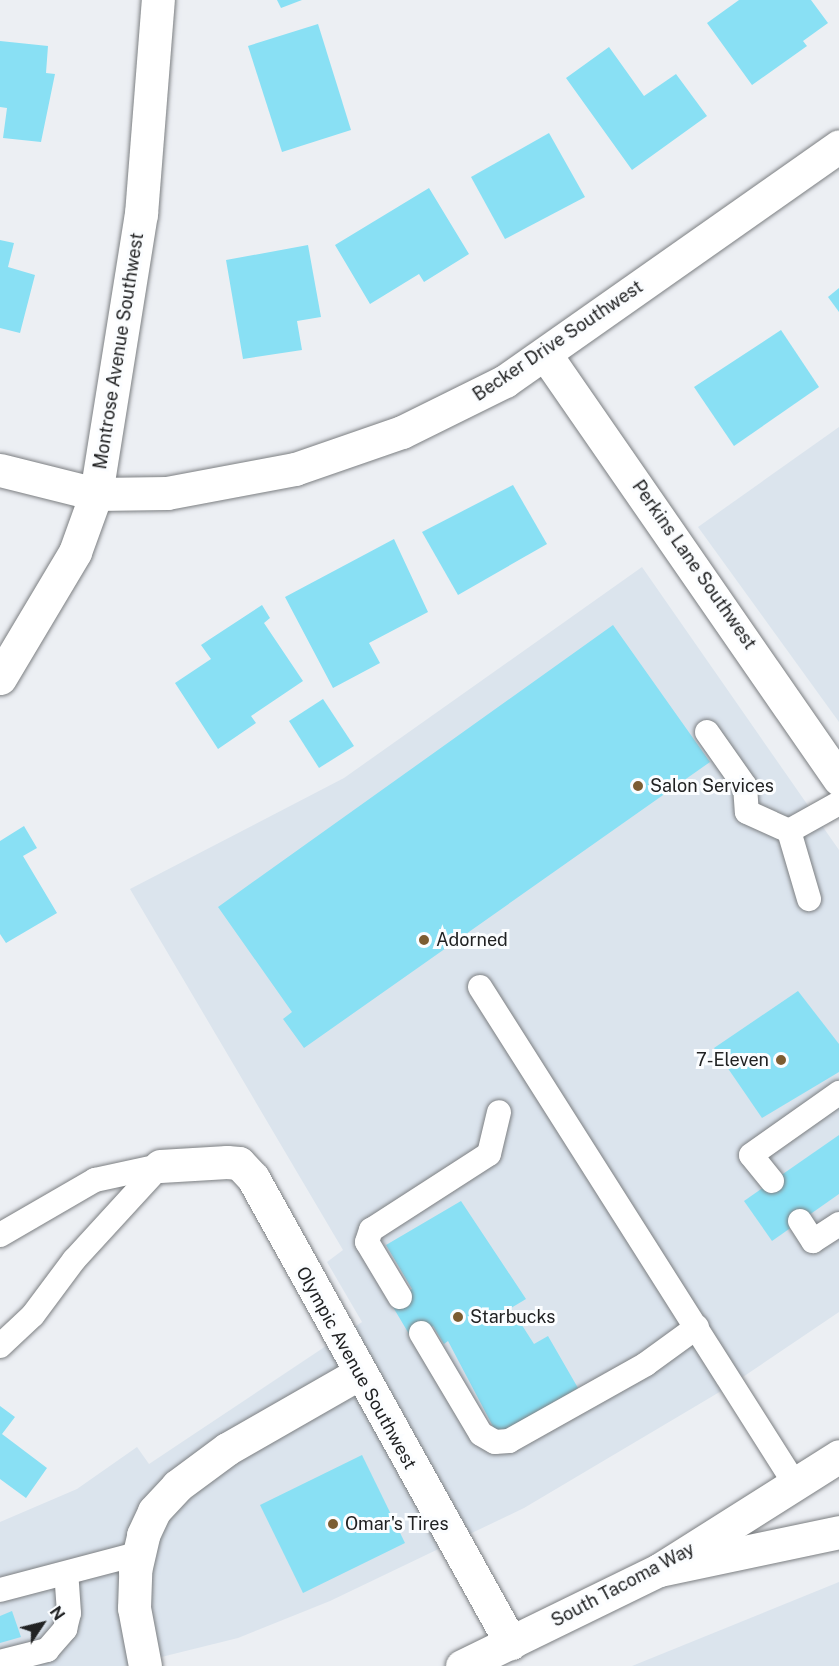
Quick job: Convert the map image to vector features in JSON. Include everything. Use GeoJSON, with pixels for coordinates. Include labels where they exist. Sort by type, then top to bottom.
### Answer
{"type":"FeatureCollection","features":[{"type":"Feature","properties":{"kind":"main road","name":"Montrose Avenue Southwest"},"geometry":{"type":"LineString","coordinates":[[0,678],[75,552],[96,494],[141,214],[158,0]]}},
{"type":"Feature","properties":{"kind":"main road","name":"Becker Drive Southwest"},"geometry":{"type":"LineString","coordinates":[[0,470],[96,494],[207,488],[327,459],[438,416],[545,354],[839,146]]}},
{"type":"Feature","properties":{"kind":"main road","name":"Perkins Lane Southwest"},"geometry":{"type":"LineString","coordinates":[[545,354],[839,779]]}},
{"type":"Feature","properties":{"kind":"main road","name":"Olympic Avenue Southwest"},"geometry":{"type":"LineString","coordinates":[[160,1166],[239,1163],[253,1178],[358,1374],[511,1643]]}},
{"type":"Feature","properties":{"kind":"main road"},"geometry":{"type":"LineString","coordinates":[[145,1666],[134,1608],[137,1554],[154,1511],[189,1476],[258,1429],[358,1374]]}},
{"type":"Feature","properties":{"kind":"main road","name":"South Tacoma Way"},"geometry":{"type":"LineString","coordinates":[[462,1666],[659,1570],[839,1456]]}},
{"type":"Feature","properties":{"kind":"main road"},"geometry":{"type":"LineString","coordinates":[[659,1570],[839,1532]]}},
{"type":"Feature","properties":{"kind":"lane"},"geometry":{"type":"LineString","coordinates":[[707,732],[745,786],[747,812],[789,831],[809,899]]}},
{"type":"Feature","properties":{"kind":"lane"},"geometry":{"type":"LineString","coordinates":[[789,831],[839,802]]}},
{"type":"Feature","properties":{"kind":"lane"},"geometry":{"type":"LineString","coordinates":[[480,987],[795,1484]]}},
{"type":"Feature","properties":{"kind":"lane"},"geometry":{"type":"LineString","coordinates":[[772,1181],[751,1155],[839,1093]]}},
{"type":"Feature","properties":{"kind":"lane"},"geometry":{"type":"LineString","coordinates":[[399,1297],[367,1242],[370,1230],[489,1154],[499,1112]]}},
{"type":"Feature","properties":{"kind":"lane"},"geometry":{"type":"LineString","coordinates":[[0,1236],[96,1180],[160,1166]]}},
{"type":"Feature","properties":{"kind":"lane"},"geometry":{"type":"LineString","coordinates":[[0,1346],[33,1315],[96,1234],[160,1166]]}},
{"type":"Feature","properties":{"kind":"lane"},"geometry":{"type":"LineString","coordinates":[[800,1221],[813,1241],[839,1224]]}},
{"type":"Feature","properties":{"kind":"lane"},"geometry":{"type":"LineString","coordinates":[[421,1333],[482,1434],[495,1442],[508,1441],[646,1364],[697,1327]]}},
{"type":"Feature","properties":{"kind":"lane"},"geometry":{"type":"LineString","coordinates":[[0,1590],[137,1554]]}},
{"type":"Feature","properties":{"kind":"lane"},"geometry":{"type":"LineString","coordinates":[[0,1662],[47,1650],[65,1629],[69,1613],[66,1574]]}},
{"type":"Feature","properties":{"kind":"shaded area"},"geometry":{"type":"Polygon","coordinates":[[[839,427],[839,722],[698,527],[839,427]]]}},
{"type":"Feature","properties":{"kind":"shaded area"},"geometry":{"type":"Polygon","coordinates":[[[642,567],[839,850],[839,1312],[728,1387],[524,1508],[330,1601],[238,1638],[125,1666],[0,1666],[0,1522],[77,1489],[137,1447],[149,1464],[362,1322],[327,1262],[343,1250],[130,889],[344,778],[642,567]]]}},
{"type":"Feature","properties":{"kind":"shaded area"},"geometry":{"type":"Polygon","coordinates":[[[839,1582],[839,1666],[632,1666],[839,1582]]]}},
{"type":"Feature","properties":{"kind":"building"},"geometry":{"type":"Polygon","coordinates":[[[277,0],[302,0],[281,8],[277,0]]]}},
{"type":"Feature","properties":{"kind":"building"},"geometry":{"type":"Polygon","coordinates":[[[739,0],[811,0],[828,23],[803,41],[807,46],[752,85],[707,23],[739,0]]]}},
{"type":"Feature","properties":{"kind":"building"},"geometry":{"type":"Polygon","coordinates":[[[318,24],[351,130],[282,152],[248,46],[318,24]]]}},
{"type":"Feature","properties":{"kind":"building"},"geometry":{"type":"Polygon","coordinates":[[[0,41],[48,46],[46,73],[55,74],[41,142],[3,138],[7,108],[0,107],[0,41]]]}},
{"type":"Feature","properties":{"kind":"building"},"geometry":{"type":"Polygon","coordinates":[[[609,47],[644,96],[676,74],[707,116],[632,170],[566,78],[609,47]]]}},
{"type":"Feature","properties":{"kind":"building"},"geometry":{"type":"Polygon","coordinates":[[[549,133],[585,197],[505,239],[471,177],[549,133]]]}},
{"type":"Feature","properties":{"kind":"building"},"geometry":{"type":"Polygon","coordinates":[[[429,188],[469,254],[424,282],[419,274],[370,304],[335,245],[429,188]]]}},
{"type":"Feature","properties":{"kind":"building"},"geometry":{"type":"Polygon","coordinates":[[[0,240],[14,243],[8,267],[35,275],[20,333],[0,328],[0,240]]]}},
{"type":"Feature","properties":{"kind":"building"},"geometry":{"type":"Polygon","coordinates":[[[308,245],[321,317],[297,321],[302,350],[243,359],[226,260],[308,245]]]}},
{"type":"Feature","properties":{"kind":"building"},"geometry":{"type":"Polygon","coordinates":[[[839,288],[839,312],[828,297],[839,288]]]}},
{"type":"Feature","properties":{"kind":"building"},"geometry":{"type":"Polygon","coordinates":[[[781,330],[819,387],[734,446],[694,387],[781,330]]]}},
{"type":"Feature","properties":{"kind":"building"},"geometry":{"type":"Polygon","coordinates":[[[513,485],[547,544],[458,595],[422,532],[513,485]]]}},
{"type":"Feature","properties":{"kind":"building"},"geometry":{"type":"Polygon","coordinates":[[[394,539],[428,612],[369,643],[380,663],[333,688],[285,597],[394,539]]]}},
{"type":"Feature","properties":{"kind":"building"},"geometry":{"type":"Polygon","coordinates":[[[262,605],[270,618],[264,623],[303,681],[251,716],[256,723],[218,749],[175,683],[211,659],[201,645],[262,605]]]}},
{"type":"Feature","properties":{"kind":"building"},"geometry":{"type":"Polygon","coordinates":[[[613,625],[710,762],[304,1048],[283,1019],[292,1012],[218,907],[613,625]]]}},
{"type":"Feature","properties":{"kind":"building"},"geometry":{"type":"Polygon","coordinates":[[[323,699],[354,746],[319,768],[289,721],[323,699]]]}},
{"type":"Feature","properties":{"kind":"building"},"geometry":{"type":"Polygon","coordinates":[[[24,826],[37,848],[23,856],[57,913],[6,943],[0,934],[0,841],[24,826]]]}},
{"type":"Feature","properties":{"kind":"building","name":"7-Eleven"},"geometry":{"type":"Polygon","coordinates":[[[798,991],[839,1044],[839,1072],[762,1118],[714,1048],[798,991]]]}},
{"type":"Feature","properties":{"kind":"building"},"geometry":{"type":"Polygon","coordinates":[[[839,1135],[839,1194],[772,1241],[744,1201],[839,1135]]]}},
{"type":"Feature","properties":{"kind":"building","name":"Starbucks"},"geometry":{"type":"Polygon","coordinates":[[[461,1201],[526,1299],[511,1308],[534,1344],[548,1336],[578,1388],[498,1436],[448,1341],[444,1344],[433,1326],[412,1339],[390,1302],[412,1289],[386,1245],[461,1201]]]}},
{"type":"Feature","properties":{"kind":"building"},"geometry":{"type":"Polygon","coordinates":[[[0,1406],[15,1417],[2,1434],[47,1468],[26,1498],[0,1479],[0,1406]]]}},
{"type":"Feature","properties":{"kind":"building","name":"Omar's Tires"},"geometry":{"type":"Polygon","coordinates":[[[362,1455],[405,1543],[303,1593],[260,1505],[362,1455]]]}},
{"type":"Feature","properties":{"kind":"building"},"geometry":{"type":"Polygon","coordinates":[[[12,1611],[21,1637],[0,1643],[0,1616],[12,1611]]]}},
{"type":"Feature","properties":{"kind":"place","name":"Salon Services"},"geometry":{"type":"Point","coordinates":[638,786]}},
{"type":"Feature","properties":{"kind":"place","name":"Adorned"},"geometry":{"type":"Point","coordinates":[424,940]}},
{"type":"Feature","properties":{"kind":"place","name":"7-Eleven"},"geometry":{"type":"Point","coordinates":[781,1060]}},
{"type":"Feature","properties":{"kind":"place","name":"Starbucks"},"geometry":{"type":"Point","coordinates":[458,1317]}},
{"type":"Feature","properties":{"kind":"place","name":"Omar's Tires"},"geometry":{"type":"Point","coordinates":[333,1524]}}]}
